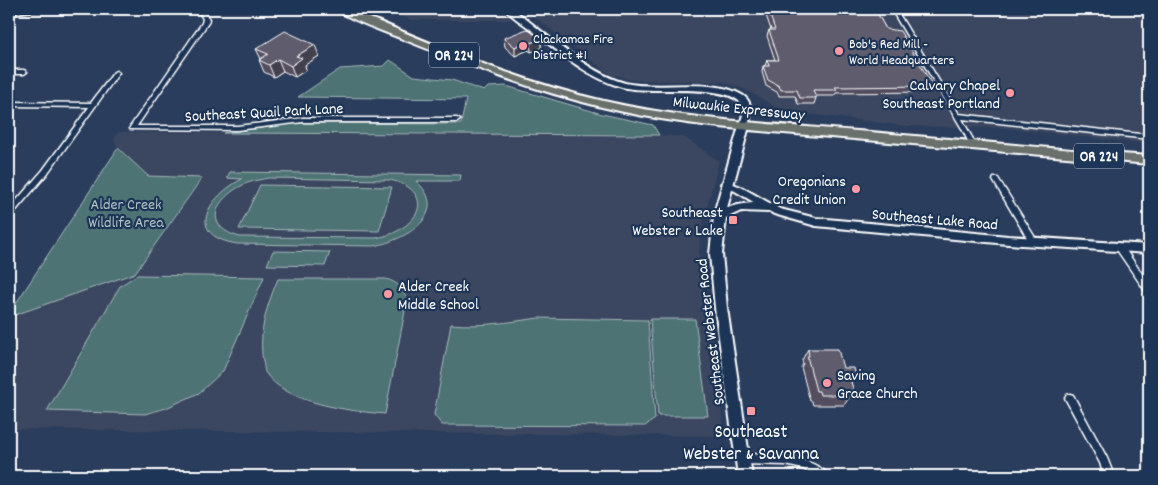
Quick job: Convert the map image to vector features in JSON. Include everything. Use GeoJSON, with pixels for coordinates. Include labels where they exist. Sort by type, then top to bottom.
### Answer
{"type":"FeatureCollection","features":[{"type":"Feature","properties":{"kind":"highway","name":"Milwaukie Expressway"},"geometry":{"type":"LineString","coordinates":[[341,9],[455,56],[569,95],[658,115],[744,126],[1149,160]]}},
{"type":"Feature","properties":{"kind":"main road","name":"Southeast Webster Road"},"geometry":{"type":"LineString","coordinates":[[744,126],[726,184],[716,242],[718,286],[746,476]]}},
{"type":"Feature","properties":{"kind":"main road"},"geometry":{"type":"LineString","coordinates":[[720,216],[740,207],[768,208]]}},
{"type":"Feature","properties":{"kind":"street"},"geometry":{"type":"LineString","coordinates":[[9,12],[86,9]]}},
{"type":"Feature","properties":{"kind":"street","name":"Southeast Quail Park Lane"},"geometry":{"type":"LineString","coordinates":[[189,9],[201,12],[206,19],[205,23],[132,128],[237,128],[303,120],[457,120]]}},
{"type":"Feature","properties":{"kind":"street"},"geometry":{"type":"LineString","coordinates":[[509,9],[594,72],[610,80],[633,86],[721,91],[738,96],[744,100],[747,106],[744,126]]}},
{"type":"Feature","properties":{"kind":"street"},"geometry":{"type":"LineString","coordinates":[[893,9],[973,145]]}},
{"type":"Feature","properties":{"kind":"street"},"geometry":{"type":"LineString","coordinates":[[9,72],[24,72]]}},
{"type":"Feature","properties":{"kind":"street"},"geometry":{"type":"LineString","coordinates":[[9,213],[48,168],[116,73]]}},
{"type":"Feature","properties":{"kind":"street"},"geometry":{"type":"LineString","coordinates":[[9,104],[92,105]]}},
{"type":"Feature","properties":{"kind":"street"},"geometry":{"type":"LineString","coordinates":[[957,116],[1149,136]]}},
{"type":"Feature","properties":{"kind":"street"},"geometry":{"type":"LineString","coordinates":[[996,180],[1033,241]]}},
{"type":"Feature","properties":{"kind":"street","name":"Southeast Lake Road"},"geometry":{"type":"LineString","coordinates":[[726,184],[738,189],[768,208],[790,217],[825,224],[1149,249]]}},
{"type":"Feature","properties":{"kind":"street"},"geometry":{"type":"LineString","coordinates":[[1120,248],[1149,290]]}},
{"type":"Feature","properties":{"kind":"street"},"geometry":{"type":"LineString","coordinates":[[1070,398],[1104,461],[1109,476]]}},
{"type":"Feature","properties":{"kind":"street"},"geometry":{"type":"LineString","coordinates":[[743,459],[797,461],[812,467],[824,476]]}},
{"type":"Feature","properties":{"kind":"shaded area"},"geometry":{"type":"Polygon","coordinates":[[[384,9],[498,9],[513,20],[412,20],[384,9]]]}},
{"type":"Feature","properties":{"kind":"shaded area"},"geometry":{"type":"Polygon","coordinates":[[[552,9],[1149,9],[1149,144],[1005,128],[906,126],[791,112],[779,109],[746,90],[724,82],[630,80],[617,75],[612,76],[533,16],[552,9]]]}},
{"type":"Feature","properties":{"kind":"shaded area","name":"Alder Creek Middle School"},"geometry":{"type":"Polygon","coordinates":[[[118,132],[659,135],[684,137],[719,161],[700,234],[699,261],[725,436],[9,429],[9,316],[135,273],[202,178],[148,176],[118,148],[114,139],[118,132]]]}},
{"type":"Feature","properties":{"kind":"green space"},"geometry":{"type":"Polygon","coordinates":[[[390,60],[414,76],[452,80],[484,91],[488,87],[506,86],[602,114],[653,125],[659,135],[223,133],[297,123],[461,124],[466,99],[298,97],[340,69],[384,66],[390,60]]]}},
{"type":"Feature","properties":{"kind":"green space","name":"Alder Creek Wildlife Area"},"geometry":{"type":"Polygon","coordinates":[[[118,148],[148,176],[202,178],[135,273],[9,317],[9,314],[118,148]]]}},
{"type":"Feature","properties":{"kind":"green space"},"geometry":{"type":"Polygon","coordinates":[[[230,172],[461,175],[460,181],[416,181],[426,193],[429,204],[427,214],[411,231],[399,238],[374,246],[237,244],[220,239],[210,232],[206,224],[207,215],[220,195],[242,179],[227,178],[230,172]],[[268,178],[254,181],[241,186],[224,198],[216,213],[217,220],[228,233],[240,237],[376,238],[402,228],[411,221],[419,206],[414,192],[408,187],[389,180],[268,178]]]}},
{"type":"Feature","properties":{"kind":"green space"},"geometry":{"type":"Polygon","coordinates":[[[260,185],[392,187],[379,231],[239,229],[260,185]]]}},
{"type":"Feature","properties":{"kind":"green space"},"geometry":{"type":"Polygon","coordinates":[[[273,251],[330,252],[325,266],[267,265],[273,251]]]}},
{"type":"Feature","properties":{"kind":"green space"},"geometry":{"type":"Polygon","coordinates":[[[137,275],[264,277],[223,371],[199,393],[166,408],[145,414],[47,411],[120,286],[137,275]]]}},
{"type":"Feature","properties":{"kind":"green space"},"geometry":{"type":"Polygon","coordinates":[[[278,279],[386,279],[400,287],[407,301],[385,414],[337,408],[303,399],[287,392],[265,372],[262,350],[264,319],[278,279]]]}},
{"type":"Feature","properties":{"kind":"green space"},"geometry":{"type":"Polygon","coordinates":[[[539,318],[648,320],[655,419],[645,426],[442,425],[434,415],[451,324],[484,324],[539,318]]]}},
{"type":"Feature","properties":{"kind":"green space"},"geometry":{"type":"Polygon","coordinates":[[[650,319],[695,319],[708,416],[658,416],[650,319]]]}},
{"type":"Feature","properties":{"kind":"building","name":"Bob's Red Mill - World Headquarters"},"geometry":{"type":"Polygon","coordinates":[[[768,9],[875,9],[886,29],[900,31],[933,86],[835,87],[837,90],[813,90],[816,98],[800,98],[797,90],[781,90],[779,86],[768,80],[763,66],[769,66],[767,60],[779,60],[769,30],[775,30],[768,9]]]}},
{"type":"Feature","properties":{"kind":"building"},"geometry":{"type":"Polygon","coordinates":[[[527,29],[541,39],[530,43],[527,41],[515,47],[504,38],[527,29]]]}},
{"type":"Feature","properties":{"kind":"building"},"geometry":{"type":"Polygon","coordinates":[[[285,31],[315,45],[296,56],[302,58],[291,66],[278,59],[269,65],[259,60],[268,54],[256,49],[285,31]]]}},
{"type":"Feature","properties":{"kind":"building"},"geometry":{"type":"Polygon","coordinates":[[[808,349],[838,349],[843,368],[854,368],[856,376],[849,376],[854,391],[850,391],[851,395],[820,395],[819,391],[816,391],[807,356],[809,356],[808,349]]]}},
{"type":"Feature","properties":{"kind":"place","name":"Clackamas Fire District #1"},"geometry":{"type":"Point","coordinates":[523,46]}},
{"type":"Feature","properties":{"kind":"place","name":"Bob's Red Mill - World Headquarters"},"geometry":{"type":"Point","coordinates":[839,51]}},
{"type":"Feature","properties":{"kind":"place","name":"Calvary Chapel Southeast Portland"},"geometry":{"type":"Point","coordinates":[1010,93]}},
{"type":"Feature","properties":{"kind":"place","name":"Oregonians Credit Union"},"geometry":{"type":"Point","coordinates":[856,189]}},
{"type":"Feature","properties":{"kind":"place","name":"Southeast Webster & Lake"},"geometry":{"type":"Point","coordinates":[733,220]}},
{"type":"Feature","properties":{"kind":"place","name":"Alder Creek Middle School"},"geometry":{"type":"Point","coordinates":[388,294]}},
{"type":"Feature","properties":{"kind":"place","name":"Saving Grace Church"},"geometry":{"type":"Point","coordinates":[827,383]}},
{"type":"Feature","properties":{"kind":"place","name":"Southeast Webster & Savanna"},"geometry":{"type":"Point","coordinates":[751,411]}}]}
